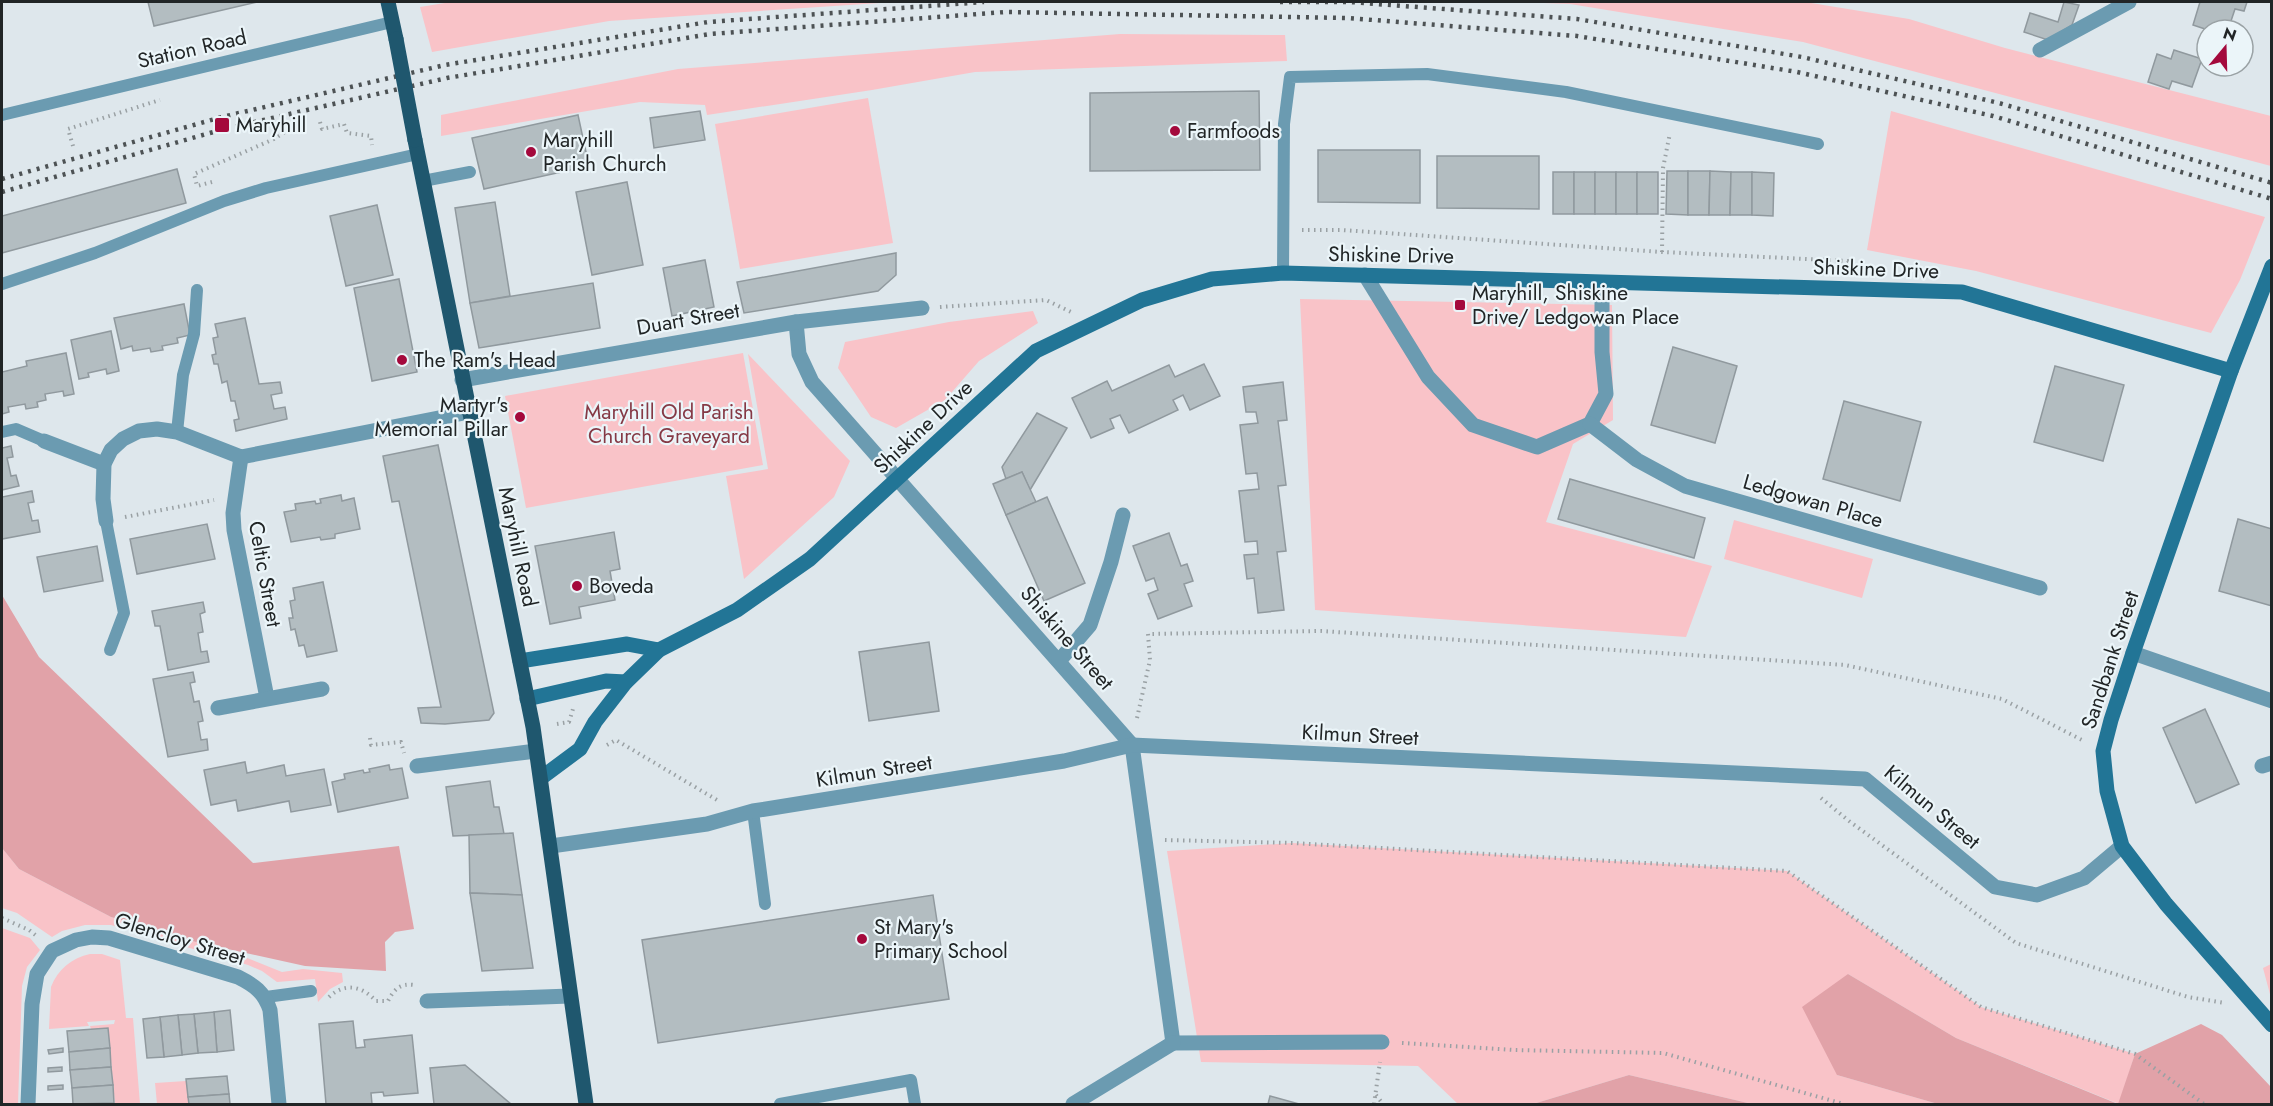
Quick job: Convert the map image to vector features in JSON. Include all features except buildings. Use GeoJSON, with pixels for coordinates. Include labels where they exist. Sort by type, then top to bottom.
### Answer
{"type":"FeatureCollection","features":[{"type":"Feature","properties":{"kind":"main road","name":"Maryhill Road"},"geometry":{"type":"LineString","coordinates":[[390,2],[416,147],[527,699],[551,846],[586,1104]]}},
{"type":"Feature","properties":{"kind":"street"},"geometry":{"type":"LineString","coordinates":[[2040,50],[2130,2]]}},
{"type":"Feature","properties":{"kind":"street","name":"Sandbank Street"},"geometry":{"type":"LineString","coordinates":[[2271,266],[2231,371],[2133,653],[2103,751],[2107,791],[2122,846],[2166,904],[2271,1025]]}},
{"type":"Feature","properties":{"kind":"street","name":"Shiskine Drive"},"geometry":{"type":"LineString","coordinates":[[541,778],[580,749],[595,722],[626,682],[659,650],[737,610],[791,574],[838,534],[1036,351],[1142,300],[1212,279],[1283,273],[1962,292],[2231,371]]}},
{"type":"Feature","properties":{"kind":"street"},"geometry":{"type":"LineString","coordinates":[[1365,275],[1428,377],[1473,425],[1537,447],[1590,424],[1606,394],[1602,352],[1602,283]]}},
{"type":"Feature","properties":{"kind":"street","name":"Duart Street"},"geometry":{"type":"LineString","coordinates":[[462,380],[796,322],[922,308]]}},
{"type":"Feature","properties":{"kind":"street","name":"Shiskine Street"},"geometry":{"type":"LineString","coordinates":[[796,322],[799,354],[813,382],[1131,745]]}},
{"type":"Feature","properties":{"kind":"street"},"geometry":{"type":"LineString","coordinates":[[106,521],[103,499],[104,464],[111,450],[123,439],[139,431],[157,429],[177,432],[241,457],[469,412]]}},
{"type":"Feature","properties":{"kind":"street","name":"Ledgowan Place"},"geometry":{"type":"LineString","coordinates":[[1590,424],[1638,460],[1685,486],[2040,588]]}},
{"type":"Feature","properties":{"kind":"street"},"geometry":{"type":"LineString","coordinates":[[44,441],[104,464]]}},
{"type":"Feature","properties":{"kind":"street","name":"Celtic Street"},"geometry":{"type":"LineString","coordinates":[[241,457],[233,513],[234,530],[267,698]]}},
{"type":"Feature","properties":{"kind":"street"},"geometry":{"type":"LineString","coordinates":[[1059,661],[1090,625],[1112,562],[1123,515]]}},
{"type":"Feature","properties":{"kind":"street"},"geometry":{"type":"LineString","coordinates":[[520,661],[627,644],[659,650]]}},
{"type":"Feature","properties":{"kind":"street"},"geometry":{"type":"LineString","coordinates":[[2133,653],[2271,701]]}},
{"type":"Feature","properties":{"kind":"street"},"geometry":{"type":"LineString","coordinates":[[527,699],[606,681],[626,682]]}},
{"type":"Feature","properties":{"kind":"street"},"geometry":{"type":"LineString","coordinates":[[218,708],[322,688]]}},
{"type":"Feature","properties":{"kind":"street"},"geometry":{"type":"LineString","coordinates":[[1131,745],[1173,1043]]}},
{"type":"Feature","properties":{"kind":"street","name":"Kilmun Street"},"geometry":{"type":"LineString","coordinates":[[551,846],[707,825],[747,812],[1064,761],[1131,745],[1865,779],[1995,887],[2037,895],[2084,878],[2122,846]]}},
{"type":"Feature","properties":{"kind":"street"},"geometry":{"type":"LineString","coordinates":[[417,766],[536,751]]}},
{"type":"Feature","properties":{"kind":"street","name":"Glencloy Street"},"geometry":{"type":"LineString","coordinates":[[52,951],[76,940],[92,937],[109,938],[238,977],[254,985],[266,997]]}},
{"type":"Feature","properties":{"kind":"street"},"geometry":{"type":"LineString","coordinates":[[28,1104],[32,1004],[36,974],[52,951]]}},
{"type":"Feature","properties":{"kind":"street"},"geometry":{"type":"LineString","coordinates":[[427,1000],[570,996]]}},
{"type":"Feature","properties":{"kind":"street"},"geometry":{"type":"LineString","coordinates":[[266,997],[270,1014],[279,1104]]}},
{"type":"Feature","properties":{"kind":"street"},"geometry":{"type":"LineString","coordinates":[[1072,1104],[1173,1043],[1382,1042]]}},
{"type":"Feature","properties":{"kind":"lane","name":"Station Road"},"geometry":{"type":"LineString","coordinates":[[2,115],[392,22]]}},
{"type":"Feature","properties":{"kind":"lane"},"geometry":{"type":"LineString","coordinates":[[1283,273],[1284,124],[1290,77],[1427,74],[1566,92],[1818,144]]}},
{"type":"Feature","properties":{"kind":"lane"},"geometry":{"type":"LineString","coordinates":[[2,284],[95,254],[224,201],[266,188],[389,161],[416,147]]}},
{"type":"Feature","properties":{"kind":"lane"},"geometry":{"type":"LineString","coordinates":[[423,181],[470,172]]}},
{"type":"Feature","properties":{"kind":"lane"},"geometry":{"type":"LineString","coordinates":[[177,432],[183,375],[194,334],[197,290]]}},
{"type":"Feature","properties":{"kind":"lane"},"geometry":{"type":"LineString","coordinates":[[2,432],[16,429],[44,441]]}},
{"type":"Feature","properties":{"kind":"lane"},"geometry":{"type":"LineString","coordinates":[[106,521],[124,613],[110,650]]}},
{"type":"Feature","properties":{"kind":"lane"},"geometry":{"type":"LineString","coordinates":[[747,812],[765,904]]}},
{"type":"Feature","properties":{"kind":"lane"},"geometry":{"type":"LineString","coordinates":[[266,997],[311,991]]}},
{"type":"Feature","properties":{"kind":"lane"},"geometry":{"type":"LineString","coordinates":[[780,1104],[911,1080],[915,1104]]}},
{"type":"Feature","properties":{"kind":"path"},"geometry":{"type":"LineString","coordinates":[[1662,252],[1663,168],[1674,114]]}},
{"type":"Feature","properties":{"kind":"path"},"geometry":{"type":"LineString","coordinates":[[320,122],[322,129],[344,124],[347,133],[371,136],[372,146],[389,161]]}},
{"type":"Feature","properties":{"kind":"path"},"geometry":{"type":"LineString","coordinates":[[220,181],[197,186],[194,174],[274,139],[288,130]]}},
{"type":"Feature","properties":{"kind":"path"},"geometry":{"type":"LineString","coordinates":[[1284,231],[1342,230],[1662,252],[1848,261]]}},
{"type":"Feature","properties":{"kind":"path"},"geometry":{"type":"LineString","coordinates":[[922,308],[1047,300],[1093,324]]}},
{"type":"Feature","properties":{"kind":"path"},"geometry":{"type":"LineString","coordinates":[[106,521],[236,496]]}},
{"type":"Feature","properties":{"kind":"path"},"geometry":{"type":"LineString","coordinates":[[1131,745],[1149,660],[1148,634],[1322,631],[1845,665],[2002,699],[2103,751]]}},
{"type":"Feature","properties":{"kind":"path"},"geometry":{"type":"LineString","coordinates":[[557,724],[569,722],[576,699]]}},
{"type":"Feature","properties":{"kind":"path"},"geometry":{"type":"LineString","coordinates":[[370,738],[371,746],[401,742],[407,767],[417,766]]}},
{"type":"Feature","properties":{"kind":"path"},"geometry":{"type":"LineString","coordinates":[[606,746],[616,740],[747,812]]}},
{"type":"Feature","properties":{"kind":"path"},"geometry":{"type":"LineString","coordinates":[[1796,776],[1849,821],[2016,943],[2188,996],[2256,1008]]}},
{"type":"Feature","properties":{"kind":"path"},"geometry":{"type":"LineString","coordinates":[[1143,840],[1292,843],[1786,871],[1981,1007],[2135,1054],[2204,1104]]}},
{"type":"Feature","properties":{"kind":"path"},"geometry":{"type":"LineString","coordinates":[[2,918],[29,930],[52,951]]}},
{"type":"Feature","properties":{"kind":"path"},"geometry":{"type":"LineString","coordinates":[[327,999],[340,989],[354,987],[363,989],[376,1001],[388,1001],[392,992],[399,986],[418,985]]}},
{"type":"Feature","properties":{"kind":"path"},"geometry":{"type":"LineString","coordinates":[[1374,1104],[1382,1042],[1515,1050],[1663,1053],[1844,1104]]}},
{"type":"Feature","properties":{"kind":"path"},"geometry":{"type":"LineString","coordinates":[[1375,1094],[1383,1104]]}},
{"type":"Feature","properties":{"kind":"green space"},"geometry":{"type":"Polygon","coordinates":[[[451,2],[895,2],[609,21],[432,52],[420,7],[451,2]]]}},
{"type":"Feature","properties":{"kind":"green space"},"geometry":{"type":"Polygon","coordinates":[[[1514,2],[1805,2],[1909,19],[2005,48],[2271,116],[2271,166],[1803,42],[1570,4],[1514,2]]]}},
{"type":"Feature","properties":{"kind":"green space"},"geometry":{"type":"Polygon","coordinates":[[[1120,34],[1285,35],[1287,61],[975,72],[707,115],[705,105],[640,102],[441,136],[441,115],[678,69],[1120,34]]]}},
{"type":"Feature","properties":{"kind":"green space"},"geometry":{"type":"Polygon","coordinates":[[[868,98],[893,243],[740,269],[715,124],[868,98]]]}},
{"type":"Feature","properties":{"kind":"green space"},"geometry":{"type":"Polygon","coordinates":[[[1891,111],[2265,217],[2240,280],[2211,333],[1976,271],[1867,250],[1891,111]]]}},
{"type":"Feature","properties":{"kind":"green space"},"geometry":{"type":"Polygon","coordinates":[[[1300,299],[1612,305],[1613,420],[1573,444],[1546,522],[1712,566],[1686,637],[1315,610],[1300,299]]]}},
{"type":"Feature","properties":{"kind":"green space"},"geometry":{"type":"Polygon","coordinates":[[[1033,311],[1038,323],[979,361],[945,400],[896,428],[871,417],[838,368],[845,342],[949,322],[1033,311]]]}},
{"type":"Feature","properties":{"kind":"green space","name":"Maryhill Old Parish Church Graveyard"},"geometry":{"type":"Polygon","coordinates":[[[743,353],[763,465],[526,508],[505,396],[743,353]]]}},
{"type":"Feature","properties":{"kind":"green space"},"geometry":{"type":"Polygon","coordinates":[[[748,354],[850,461],[834,497],[744,579],[726,476],[768,469],[748,354]]]}},
{"type":"Feature","properties":{"kind":"green space"},"geometry":{"type":"Polygon","coordinates":[[[1734,520],[1873,559],[1862,598],[1724,559],[1734,520]]]}},
{"type":"Feature","properties":{"kind":"green space"},"geometry":{"type":"Polygon","coordinates":[[[1292,843],[1787,871],[1981,1007],[2135,1054],[2119,1104],[1956,1038],[1848,974],[1837,1075],[1938,1104],[1752,1104],[1629,1075],[1533,1104],[1458,1104],[1418,1066],[1201,1062],[1167,851],[1292,843]]]}},
{"type":"Feature","properties":{"kind":"green space"},"geometry":{"type":"Polygon","coordinates":[[[2,848],[19,869],[111,917],[237,954],[282,972],[303,969],[342,973],[343,982],[330,989],[318,1002],[315,979],[277,982],[262,971],[248,965],[111,925],[85,925],[62,931],[52,937],[17,913],[2,908],[2,848]]]}},
{"type":"Feature","properties":{"kind":"green space"},"geometry":{"type":"Polygon","coordinates":[[[2,928],[30,938],[40,950],[27,967],[22,986],[18,1104],[2,1104],[2,928]]]}},
{"type":"Feature","properties":{"kind":"green space"},"geometry":{"type":"Polygon","coordinates":[[[90,954],[102,954],[120,960],[126,1018],[133,1018],[140,1104],[115,1104],[108,1028],[91,1029],[90,1026],[114,1024],[115,1020],[87,1022],[89,1026],[49,1029],[51,987],[54,981],[66,965],[90,954]]]}},
{"type":"Feature","properties":{"kind":"green space"},"geometry":{"type":"Polygon","coordinates":[[[2271,964],[2271,998],[2263,968],[2271,964]]]}},
{"type":"Feature","properties":{"kind":"green space"},"geometry":{"type":"Polygon","coordinates":[[[186,1081],[189,1104],[157,1104],[155,1083],[186,1081]]]}},
{"type":"Feature","properties":{"kind":"shaded area"},"geometry":{"type":"Polygon","coordinates":[[[2,595],[39,657],[253,863],[399,846],[414,929],[395,932],[385,942],[386,971],[305,966],[196,942],[111,917],[19,869],[2,848],[2,595]]]}},
{"type":"Feature","properties":{"kind":"shaded area"},"geometry":{"type":"Polygon","coordinates":[[[1848,974],[1956,1038],[2118,1104],[1938,1104],[1837,1075],[1802,1007],[1848,974]]]}},
{"type":"Feature","properties":{"kind":"shaded area"},"geometry":{"type":"Polygon","coordinates":[[[2201,1024],[2222,1035],[2271,1087],[2271,1104],[2118,1104],[2135,1054],[2201,1024]]]}},
{"type":"Feature","properties":{"kind":"shaded area"},"geometry":{"type":"Polygon","coordinates":[[[1629,1075],[1752,1104],[1533,1104],[1629,1075]]]}},
{"type":"Feature","properties":{"kind":"railway"},"geometry":{"type":"LineString","coordinates":[[2,179],[222,117],[445,65],[708,22],[984,2]]}},
{"type":"Feature","properties":{"kind":"railway"},"geometry":{"type":"LineString","coordinates":[[1280,2],[1350,2],[1577,19],[1802,57],[1999,103],[2272,183]]}},
{"type":"Feature","properties":{"kind":"railway"},"geometry":{"type":"LineString","coordinates":[[2,192],[224,129],[447,78],[710,34],[1005,12],[1348,18],[1577,36],[1797,72],[1993,116],[2272,199]]}},
{"type":"Feature","properties":{"kind":"place","name":"Maryhill"},"geometry":{"type":"Point","coordinates":[222,125]}},
{"type":"Feature","properties":{"kind":"place","name":"Farmfoods"},"geometry":{"type":"Point","coordinates":[1175,131]}},
{"type":"Feature","properties":{"kind":"place","name":"Maryhill Parish Church"},"geometry":{"type":"Point","coordinates":[531,152]}},
{"type":"Feature","properties":{"kind":"place","name":"Maryhill, Shiskine Drive/ Ledgowan Place"},"geometry":{"type":"Point","coordinates":[1460,305]}},
{"type":"Feature","properties":{"kind":"place","name":"The Ram's Head"},"geometry":{"type":"Point","coordinates":[402,360]}},
{"type":"Feature","properties":{"kind":"place","name":"Martyr's Memorial Pillar"},"geometry":{"type":"Point","coordinates":[520,417]}},
{"type":"Feature","properties":{"kind":"place","name":"Boveda"},"geometry":{"type":"Point","coordinates":[577,586]}},
{"type":"Feature","properties":{"kind":"place","name":"St Mary's Primary School"},"geometry":{"type":"Point","coordinates":[862,939]}}]}
